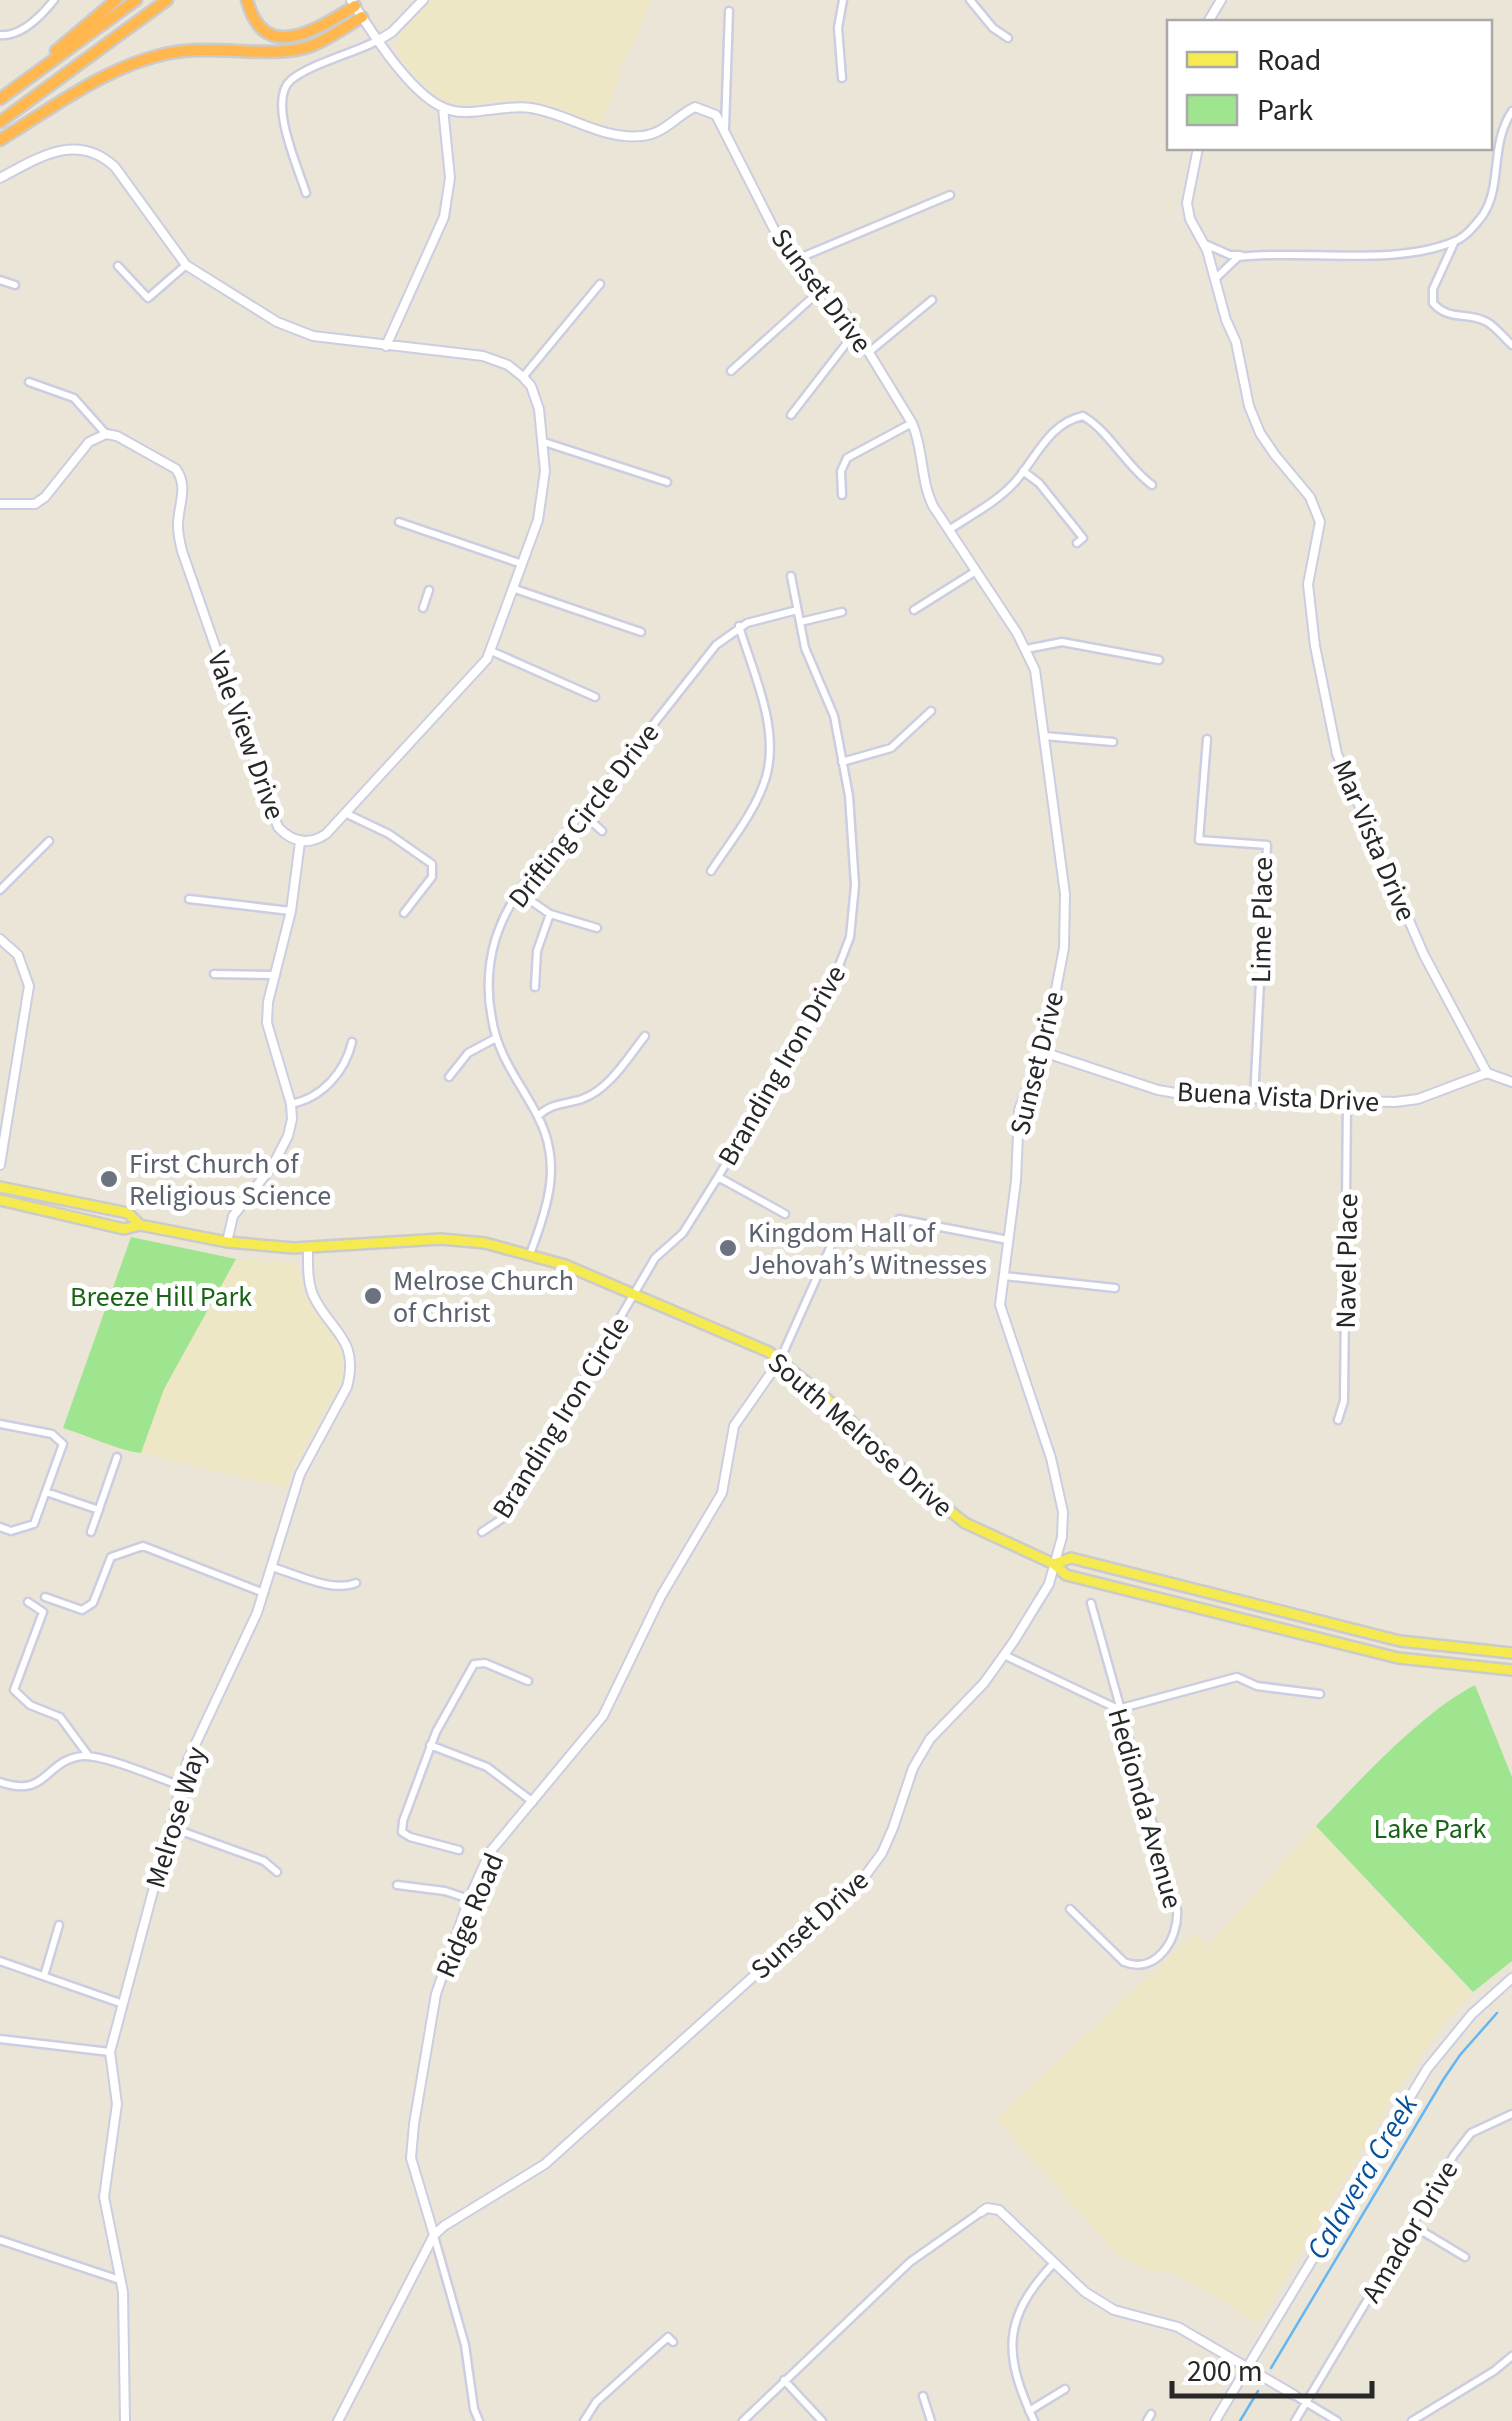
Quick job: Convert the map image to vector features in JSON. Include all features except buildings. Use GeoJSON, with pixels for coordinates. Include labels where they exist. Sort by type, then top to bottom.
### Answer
{"type":"FeatureCollection","features":[{"type":"Feature","properties":{"kind":"highway"},"geometry":{"type":"LineString","coordinates":[[0,99],[116,0]]}},
{"type":"Feature","properties":{"kind":"highway"},"geometry":{"type":"LineString","coordinates":[[0,99],[136,0]]}},
{"type":"Feature","properties":{"kind":"highway"},"geometry":{"type":"LineString","coordinates":[[0,122],[167,0]]}},
{"type":"Feature","properties":{"kind":"highway"},"geometry":{"type":"LineString","coordinates":[[247,0],[251,14],[262,28],[290,38],[308,34],[353,3]]}},
{"type":"Feature","properties":{"kind":"highway"},"geometry":{"type":"LineString","coordinates":[[0,140],[131,64],[197,49],[294,50],[321,41],[362,18]]}},
{"type":"Feature","properties":{"kind":"main road","name":"South Melrose Drive"},"geometry":{"type":"LineString","coordinates":[[0,1187],[128,1214],[140,1224],[227,1242],[308,1247],[441,1239],[485,1243],[530,1254],[780,1360],[965,1523],[1054,1564],[1066,1575],[1398,1658],[1512,1670]]}},
{"type":"Feature","properties":{"kind":"main road","name":"South Melrose Drive"},"geometry":{"type":"LineString","coordinates":[[0,1200],[124,1229],[140,1224]]}},
{"type":"Feature","properties":{"kind":"main road","name":"South Melrose Drive"},"geometry":{"type":"LineString","coordinates":[[1054,1564],[1071,1558],[1400,1641],[1512,1654]]}},
{"type":"Feature","properties":{"kind":"street"},"geometry":{"type":"LineString","coordinates":[[0,35],[10,36],[29,24],[54,0]]}},
{"type":"Feature","properties":{"kind":"street"},"geometry":{"type":"LineString","coordinates":[[306,194],[280,109],[283,90],[306,72],[354,53],[392,32],[422,0]]}},
{"type":"Feature","properties":{"kind":"street"},"geometry":{"type":"LineString","coordinates":[[842,78],[838,28],[843,0]]}},
{"type":"Feature","properties":{"kind":"street"},"geometry":{"type":"LineString","coordinates":[[970,0],[992,28],[1008,38]]}},
{"type":"Feature","properties":{"kind":"street"},"geometry":{"type":"LineString","coordinates":[[353,3],[405,74],[443,108],[466,112],[500,106],[531,108],[599,132],[640,136],[661,131],[690,110],[703,108],[716,114],[725,128]]}},
{"type":"Feature","properties":{"kind":"street"},"geometry":{"type":"LineString","coordinates":[[725,128],[729,11]]}},
{"type":"Feature","properties":{"kind":"street"},"geometry":{"type":"LineString","coordinates":[[386,346],[444,217],[450,178],[443,108]]}},
{"type":"Feature","properties":{"kind":"street"},"geometry":{"type":"LineString","coordinates":[[1204,243],[1230,255],[1250,256],[1376,254],[1424,250],[1454,242],[1464,236],[1488,206],[1494,186],[1496,145],[1512,112]]}},
{"type":"Feature","properties":{"kind":"street","name":"Sunset Drive"},"geometry":{"type":"LineString","coordinates":[[338,2421],[434,2235],[546,2164],[865,1876],[882,1853],[913,1768],[930,1739],[984,1683],[1004,1655],[1048,1584],[1062,1537],[1063,1512],[1051,1458],[1001,1314],[1016,1181],[1019,1110],[1043,1052],[1066,928],[1040,692],[1026,649],[926,490],[920,442],[912,424],[856,331],[824,287],[776,234],[725,128]]}},
{"type":"Feature","properties":{"kind":"street"},"geometry":{"type":"LineString","coordinates":[[0,178],[51,151],[76,148],[106,158],[186,265],[294,330],[313,336],[483,356],[508,365],[523,377],[600,284]]}},
{"type":"Feature","properties":{"kind":"street","name":"Mar Vista Drive"},"geometry":{"type":"LineString","coordinates":[[1198,150],[1187,203],[1236,342],[1240,375],[1260,433],[1310,497],[1320,522],[1308,584],[1338,754],[1424,954],[1487,1073]]}},
{"type":"Feature","properties":{"kind":"street"},"geometry":{"type":"LineString","coordinates":[[797,259],[950,195]]}},
{"type":"Feature","properties":{"kind":"street"},"geometry":{"type":"LineString","coordinates":[[1454,242],[1433,288],[1433,303],[1451,316],[1488,322],[1512,345]]}},
{"type":"Feature","properties":{"kind":"street"},"geometry":{"type":"LineString","coordinates":[[1214,280],[1238,257],[1250,256]]}},
{"type":"Feature","properties":{"kind":"street"},"geometry":{"type":"LineString","coordinates":[[118,266],[148,298],[186,265]]}},
{"type":"Feature","properties":{"kind":"street"},"geometry":{"type":"LineString","coordinates":[[0,280],[15,286]]}},
{"type":"Feature","properties":{"kind":"street"},"geometry":{"type":"LineString","coordinates":[[731,370],[824,287]]}},
{"type":"Feature","properties":{"kind":"street"},"geometry":{"type":"LineString","coordinates":[[869,352],[932,300]]}},
{"type":"Feature","properties":{"kind":"street"},"geometry":{"type":"LineString","coordinates":[[791,415],[856,331]]}},
{"type":"Feature","properties":{"kind":"street","name":"Vale View Drive"},"geometry":{"type":"LineString","coordinates":[[106,434],[167,462],[182,477],[184,492],[178,528],[182,551],[278,828],[300,842],[326,834],[491,651],[542,505],[544,442],[539,409],[531,386],[523,377]]}},
{"type":"Feature","properties":{"kind":"street"},"geometry":{"type":"LineString","coordinates":[[0,504],[35,504],[89,442],[106,434],[74,398],[29,382]]}},
{"type":"Feature","properties":{"kind":"street"},"geometry":{"type":"LineString","coordinates":[[949,530],[997,499],[1043,442],[1072,418],[1083,416],[1093,422],[1137,474],[1152,485]]}},
{"type":"Feature","properties":{"kind":"street"},"geometry":{"type":"LineString","coordinates":[[842,495],[841,471],[848,458],[912,424]]}},
{"type":"Feature","properties":{"kind":"street"},"geometry":{"type":"LineString","coordinates":[[544,442],[667,482]]}},
{"type":"Feature","properties":{"kind":"street"},"geometry":{"type":"LineString","coordinates":[[1022,471],[1038,484],[1083,538],[1077,542]]}},
{"type":"Feature","properties":{"kind":"street"},"geometry":{"type":"LineString","coordinates":[[400,522],[523,565]]}},
{"type":"Feature","properties":{"kind":"street"},"geometry":{"type":"LineString","coordinates":[[914,610],[976,572]]}},
{"type":"Feature","properties":{"kind":"street","name":"Branding Iron Drive"},"geometry":{"type":"LineString","coordinates":[[634,1297],[656,1258],[683,1233],[718,1177],[830,989],[850,937],[854,842],[842,762],[834,716],[805,648],[791,576]]}},
{"type":"Feature","properties":{"kind":"street"},"geometry":{"type":"LineString","coordinates":[[515,589],[641,632]]}},
{"type":"Feature","properties":{"kind":"street"},"geometry":{"type":"LineString","coordinates":[[423,608],[429,590]]}},
{"type":"Feature","properties":{"kind":"street","name":"Drifting Circle Drive"},"geometry":{"type":"LineString","coordinates":[[530,1254],[548,1207],[552,1183],[549,1147],[538,1116],[516,1084],[496,1038],[489,993],[490,964],[499,928],[518,892],[716,646],[739,626],[797,610]]}},
{"type":"Feature","properties":{"kind":"street"},"geometry":{"type":"LineString","coordinates":[[800,622],[842,612]]}},
{"type":"Feature","properties":{"kind":"street"},"geometry":{"type":"LineString","coordinates":[[712,872],[758,796],[770,758],[768,724],[739,626]]}},
{"type":"Feature","properties":{"kind":"street"},"geometry":{"type":"LineString","coordinates":[[1026,649],[1052,641],[1159,660]]}},
{"type":"Feature","properties":{"kind":"street"},"geometry":{"type":"LineString","coordinates":[[491,651],[595,697]]}},
{"type":"Feature","properties":{"kind":"street"},"geometry":{"type":"LineString","coordinates":[[842,762],[891,748],[931,711]]}},
{"type":"Feature","properties":{"kind":"street"},"geometry":{"type":"LineString","coordinates":[[1044,736],[1113,742]]}},
{"type":"Feature","properties":{"kind":"street","name":"Lime Place"},"geometry":{"type":"LineString","coordinates":[[1206,739],[1199,840],[1267,845],[1254,1100]]}},
{"type":"Feature","properties":{"kind":"street"},"geometry":{"type":"LineString","coordinates":[[344,812],[389,834],[432,864],[432,877],[404,913]]}},
{"type":"Feature","properties":{"kind":"street"},"geometry":{"type":"LineString","coordinates":[[582,814],[602,831]]}},
{"type":"Feature","properties":{"kind":"street"},"geometry":{"type":"LineString","coordinates":[[0,890],[49,841]]}},
{"type":"Feature","properties":{"kind":"street"},"geometry":{"type":"LineString","coordinates":[[227,1242],[233,1216],[273,1165],[288,1136],[291,1104],[267,1023],[268,1002],[292,911],[300,842]]}},
{"type":"Feature","properties":{"kind":"street"},"geometry":{"type":"LineString","coordinates":[[518,892],[550,914],[597,928]]}},
{"type":"Feature","properties":{"kind":"street"},"geometry":{"type":"LineString","coordinates":[[189,899],[292,911]]}},
{"type":"Feature","properties":{"kind":"street"},"geometry":{"type":"LineString","coordinates":[[534,987],[537,951],[550,914]]}},
{"type":"Feature","properties":{"kind":"street"},"geometry":{"type":"LineString","coordinates":[[0,939],[18,955],[29,986],[0,1165]]}},
{"type":"Feature","properties":{"kind":"street"},"geometry":{"type":"LineString","coordinates":[[214,974],[276,975]]}},
{"type":"Feature","properties":{"kind":"street"},"geometry":{"type":"LineString","coordinates":[[538,1116],[550,1106],[581,1099],[600,1089],[645,1036]]}},
{"type":"Feature","properties":{"kind":"street"},"geometry":{"type":"LineString","coordinates":[[449,1077],[468,1053],[496,1038]]}},
{"type":"Feature","properties":{"kind":"street"},"geometry":{"type":"LineString","coordinates":[[291,1104],[316,1097],[348,1060],[352,1042]]}},
{"type":"Feature","properties":{"kind":"street","name":"Buena Vista Drive"},"geometry":{"type":"LineString","coordinates":[[1043,1052],[1158,1090],[1254,1100],[1418,1099],[1487,1073]]}},
{"type":"Feature","properties":{"kind":"street"},"geometry":{"type":"LineString","coordinates":[[1487,1073],[1512,1082]]}},
{"type":"Feature","properties":{"kind":"street","name":"Navel Place"},"geometry":{"type":"LineString","coordinates":[[1338,1420],[1344,1401],[1347,1101]]}},
{"type":"Feature","properties":{"kind":"street"},"geometry":{"type":"LineString","coordinates":[[718,1177],[786,1214]]}},
{"type":"Feature","properties":{"kind":"street"},"geometry":{"type":"LineString","coordinates":[[899,1220],[1008,1240]]}},
{"type":"Feature","properties":{"kind":"street"},"geometry":{"type":"LineString","coordinates":[[780,1360],[834,1239]]}},
{"type":"Feature","properties":{"kind":"street","name":"Melrose Way"},"geometry":{"type":"LineString","coordinates":[[125,2421],[123,2292],[104,2197],[117,2104],[110,2052],[180,1785],[264,1593],[300,1474],[347,1387],[350,1374],[346,1340],[314,1297],[308,1247]]}},
{"type":"Feature","properties":{"kind":"street"},"geometry":{"type":"LineString","coordinates":[[1004,1276],[1114,1288]]}},
{"type":"Feature","properties":{"kind":"street","name":"Branding Iron Circle"},"geometry":{"type":"LineString","coordinates":[[482,1532],[503,1518],[634,1297]]}},
{"type":"Feature","properties":{"kind":"street","name":"Ridge Road"},"geometry":{"type":"LineString","coordinates":[[479,2421],[465,2345],[412,2158],[436,1994],[490,1852],[603,1716],[661,1596],[718,1503],[734,1426],[780,1360]]}},
{"type":"Feature","properties":{"kind":"street"},"geometry":{"type":"LineString","coordinates":[[0,1424],[52,1434],[62,1444],[34,1524],[11,1531],[0,1527]]}},
{"type":"Feature","properties":{"kind":"street"},"geometry":{"type":"LineString","coordinates":[[91,1532],[117,1457]]}},
{"type":"Feature","properties":{"kind":"street"},"geometry":{"type":"LineString","coordinates":[[46,1492],[99,1510]]}},
{"type":"Feature","properties":{"kind":"street"},"geometry":{"type":"LineString","coordinates":[[44,1597],[82,1610],[92,1604],[111,1557],[142,1546],[264,1593]]}},
{"type":"Feature","properties":{"kind":"street"},"geometry":{"type":"LineString","coordinates":[[272,1566],[332,1585],[356,1582]]}},
{"type":"Feature","properties":{"kind":"street"},"geometry":{"type":"LineString","coordinates":[[28,1602],[43,1612],[14,1690],[30,1705],[60,1716],[88,1755]]}},
{"type":"Feature","properties":{"kind":"street","name":"Hedionda Avenue"},"geometry":{"type":"LineString","coordinates":[[1070,1909],[1124,1962],[1135,1966],[1145,1966],[1176,1934],[1177,1910],[1090,1602]]}},
{"type":"Feature","properties":{"kind":"street"},"geometry":{"type":"LineString","coordinates":[[1274,1626],[1278,1611]]}},
{"type":"Feature","properties":{"kind":"street"},"geometry":{"type":"LineString","coordinates":[[1004,1655],[1118,1709],[1237,1677],[1257,1686],[1320,1694]]}},
{"type":"Feature","properties":{"kind":"street"},"geometry":{"type":"LineString","coordinates":[[458,1850],[402,1832],[402,1821],[430,1745],[474,1664],[486,1663],[528,1681]]}},
{"type":"Feature","properties":{"kind":"street"},"geometry":{"type":"LineString","coordinates":[[430,1745],[487,1766],[533,1802]]}},
{"type":"Feature","properties":{"kind":"street"},"geometry":{"type":"LineString","coordinates":[[0,1782],[23,1788],[38,1783],[70,1758],[88,1755],[180,1785]]}},
{"type":"Feature","properties":{"kind":"street"},"geometry":{"type":"LineString","coordinates":[[168,1827],[264,1861],[277,1872]]}},
{"type":"Feature","properties":{"kind":"street"},"geometry":{"type":"LineString","coordinates":[[397,1885],[445,1891],[470,1899]]}},
{"type":"Feature","properties":{"kind":"street"},"geometry":{"type":"LineString","coordinates":[[44,1976],[59,1925]]}},
{"type":"Feature","properties":{"kind":"street"},"geometry":{"type":"LineString","coordinates":[[0,1961],[123,2004]]}},
{"type":"Feature","properties":{"kind":"street"},"geometry":{"type":"LineString","coordinates":[[1215,2421],[1427,2069],[1472,2014],[1512,1978]]}},
{"type":"Feature","properties":{"kind":"street"},"geometry":{"type":"LineString","coordinates":[[0,2039],[110,2052]]}},
{"type":"Feature","properties":{"kind":"street","name":"Amador Drive"},"geometry":{"type":"LineString","coordinates":[[1295,2421],[1471,2132],[1512,2114]]}},
{"type":"Feature","properties":{"kind":"street"},"geometry":{"type":"LineString","coordinates":[[743,2421],[910,2262],[980,2212],[1000,2210],[1085,2292],[1114,2310],[1178,2327],[1337,2421]]}},
{"type":"Feature","properties":{"kind":"street"},"geometry":{"type":"LineString","coordinates":[[1412,2225],[1465,2256]]}},
{"type":"Feature","properties":{"kind":"street"},"geometry":{"type":"LineString","coordinates":[[0,2240],[120,2280]]}},
{"type":"Feature","properties":{"kind":"street"},"geometry":{"type":"LineString","coordinates":[[1034,2421],[1014,2368],[1015,2322],[1032,2286],[1054,2263]]}},
{"type":"Feature","properties":{"kind":"street"},"geometry":{"type":"LineString","coordinates":[[584,2421],[596,2402],[668,2337],[673,2342]]}},
{"type":"Feature","properties":{"kind":"street"},"geometry":{"type":"LineString","coordinates":[[1412,2421],[1512,2356]]}},
{"type":"Feature","properties":{"kind":"street"},"geometry":{"type":"LineString","coordinates":[[784,2380],[822,2421]]}},
{"type":"Feature","properties":{"kind":"street"},"geometry":{"type":"LineString","coordinates":[[1029,2411],[1065,2389]]}},
{"type":"Feature","properties":{"kind":"street"},"geometry":{"type":"LineString","coordinates":[[923,2396],[932,2421]]}},
{"type":"Feature","properties":{"kind":"shaded area"},"geometry":{"type":"Polygon","coordinates":[[[431,0],[652,0],[618,69],[621,73],[601,126],[529,101],[458,106],[437,97],[401,61],[396,46],[400,34],[431,0]]]}},
{"type":"Feature","properties":{"kind":"shaded area"},"geometry":{"type":"Polygon","coordinates":[[[236,1259],[296,1263],[304,1292],[340,1342],[341,1382],[287,1488],[141,1453],[164,1389],[236,1259]]]}},
{"type":"Feature","properties":{"kind":"shaded area"},"geometry":{"type":"Polygon","coordinates":[[[1316,1826],[1473,1994],[1443,2024],[1397,2091],[1258,2324],[1198,2285],[1173,2273],[1143,2269],[1120,2257],[996,2119],[1196,1932],[1208,1946],[1316,1826]]]}},
{"type":"Feature","properties":{"kind":"green space","name":"Breeze Hill Park"},"geometry":{"type":"Polygon","coordinates":[[[131,1237],[236,1259],[164,1389],[141,1453],[63,1428],[131,1237]]]}},
{"type":"Feature","properties":{"kind":"green space","name":"Lake Park"},"geometry":{"type":"Polygon","coordinates":[[[1475,1685],[1512,1777],[1512,1961],[1473,1992],[1316,1826],[1412,1730],[1475,1685]]]}},
{"type":"Feature","properties":{"kind":"waterway","name":"Calavera Creek"},"geometry":{"type":"LineString","coordinates":[[1271,2368],[1443,2080],[1497,2013]]}},
{"type":"Feature","properties":{"kind":"waterway","name":"Calavera Creek"},"geometry":{"type":"LineString","coordinates":[[1240,2421],[1258,2391]]}},
{"type":"Feature","properties":{"kind":"place","name":"First Church of Religious Science"},"geometry":{"type":"Point","coordinates":[109,1179]}},
{"type":"Feature","properties":{"kind":"place","name":"Kingdom Hall of Jehovah’s Witnesses"},"geometry":{"type":"Point","coordinates":[728,1248]}},
{"type":"Feature","properties":{"kind":"place","name":"Melrose Church of Christ"},"geometry":{"type":"Point","coordinates":[373,1296]}}]}
